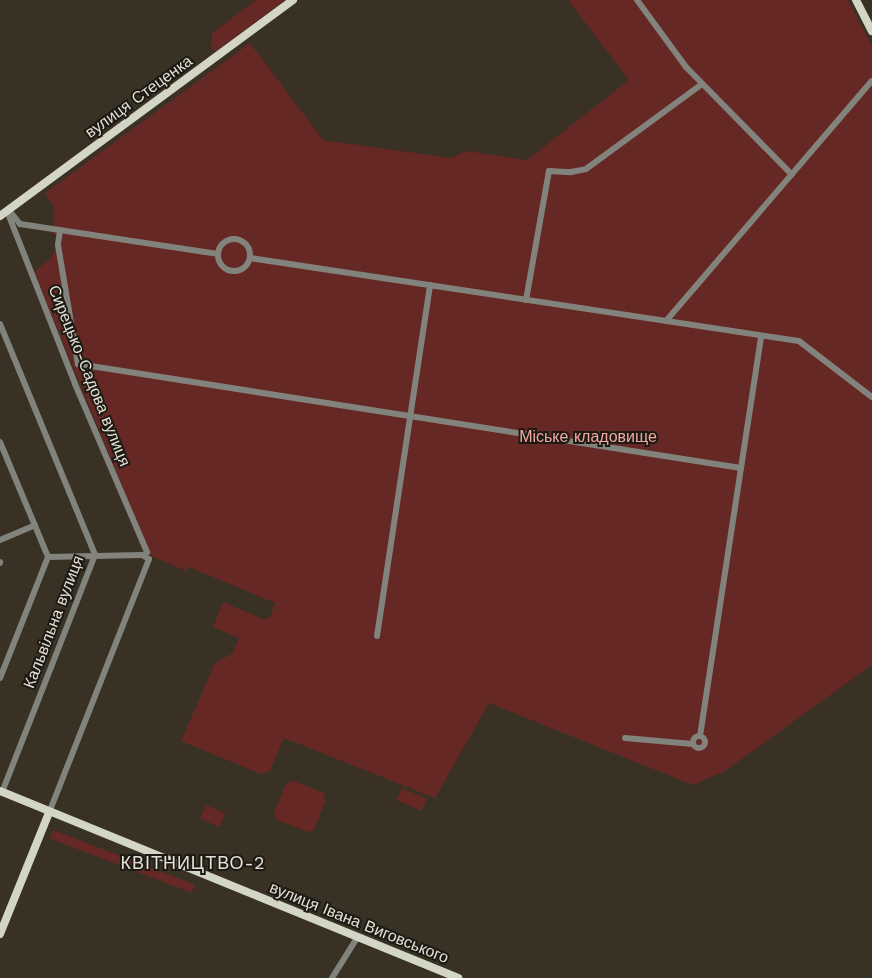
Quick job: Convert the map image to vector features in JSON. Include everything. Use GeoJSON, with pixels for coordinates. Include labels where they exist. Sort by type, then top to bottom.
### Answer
{"type":"FeatureCollection","features":[{"type":"Feature","properties":{"kind":"main road","name":"вулиця Стеценка"},"geometry":{"type":"LineString","coordinates":[[5,212],[293,0]]}},
{"type":"Feature","properties":{"kind":"main road"},"geometry":{"type":"LineString","coordinates":[[856,0],[869,18],[872,31]]}},
{"type":"Feature","properties":{"kind":"main road","name":"вулиця Івана Виговського"},"geometry":{"type":"LineString","coordinates":[[1,792],[458,978]]}},
{"type":"Feature","properties":{"kind":"main road"},"geometry":{"type":"LineString","coordinates":[[0,934],[49,813]]}},
{"type":"Feature","properties":{"kind":"street"},"geometry":{"type":"LineString","coordinates":[[637,0],[702,84],[792,175]]}},
{"type":"Feature","properties":{"kind":"street"},"geometry":{"type":"LineString","coordinates":[[666,322],[872,81]]}},
{"type":"Feature","properties":{"kind":"street"},"geometry":{"type":"LineString","coordinates":[[526,300],[549,171],[571,172],[586,169],[702,84]]}},
{"type":"Feature","properties":{"kind":"street"},"geometry":{"type":"LineString","coordinates":[[5,212],[20,224],[218,254]]}},
{"type":"Feature","properties":{"kind":"street","name":"Сирецько-Садова вулиця"},"geometry":{"type":"LineString","coordinates":[[5,212],[75,384],[148,555]]}},
{"type":"Feature","properties":{"kind":"street"},"geometry":{"type":"LineString","coordinates":[[60,230],[58,245],[78,364],[411,418],[741,468]]}},
{"type":"Feature","properties":{"kind":"street"},"geometry":{"type":"LineString","coordinates":[[218,254],[225,242],[235,239],[244,243],[250,258]]}},
{"type":"Feature","properties":{"kind":"street"},"geometry":{"type":"LineString","coordinates":[[218,254],[223,267],[231,271],[245,267],[250,258]]}},
{"type":"Feature","properties":{"kind":"street"},"geometry":{"type":"LineString","coordinates":[[250,258],[799,341],[872,397]]}},
{"type":"Feature","properties":{"kind":"street"},"geometry":{"type":"LineString","coordinates":[[377,636],[430,285]]}},
{"type":"Feature","properties":{"kind":"street","name":"Кальвільна вулиця"},"geometry":{"type":"LineString","coordinates":[[0,324],[95,555],[1,792]]}},
{"type":"Feature","properties":{"kind":"street"},"geometry":{"type":"LineString","coordinates":[[700,736],[761,336]]}},
{"type":"Feature","properties":{"kind":"street"},"geometry":{"type":"LineString","coordinates":[[0,442],[48,557],[0,678]]}},
{"type":"Feature","properties":{"kind":"street"},"geometry":{"type":"LineString","coordinates":[[0,540],[35,525]]}},
{"type":"Feature","properties":{"kind":"street"},"geometry":{"type":"LineString","coordinates":[[48,557],[148,555]]}},
{"type":"Feature","properties":{"kind":"street"},"geometry":{"type":"LineString","coordinates":[[49,813],[148,555]]}},
{"type":"Feature","properties":{"kind":"street"},"geometry":{"type":"LineString","coordinates":[[625,738],[693,744],[697,748],[704,745],[704,740],[700,736]]}},
{"type":"Feature","properties":{"kind":"street"},"geometry":{"type":"LineString","coordinates":[[693,744],[695,738],[700,736]]}},
{"type":"Feature","properties":{"kind":"street"},"geometry":{"type":"LineString","coordinates":[[332,978],[356,938]]}},
{"type":"Feature","properties":{"kind":"green space"},"geometry":{"type":"Polygon","coordinates":[[[256,0],[285,0],[216,51],[211,49],[212,33],[256,0]]]}},
{"type":"Feature","properties":{"kind":"green space","name":"Міське кладовище"},"geometry":{"type":"Polygon","coordinates":[[[568,0],[848,0],[872,46],[872,665],[725,771],[693,785],[489,703],[435,798],[284,738],[270,771],[261,774],[181,741],[215,663],[233,653],[239,638],[213,627],[223,602],[263,619],[270,618],[275,603],[189,567],[187,571],[151,556],[34,272],[52,257],[56,246],[57,235],[52,234],[54,208],[45,193],[250,43],[323,140],[451,158],[466,151],[527,160],[629,80],[568,0]]]}},
{"type":"Feature","properties":{"kind":"green space"},"geometry":{"type":"Polygon","coordinates":[[[294,781],[324,793],[325,802],[314,830],[308,832],[277,820],[274,814],[286,784],[294,781]]]}},
{"type":"Feature","properties":{"kind":"green space"},"geometry":{"type":"Polygon","coordinates":[[[402,788],[427,799],[421,811],[397,800],[402,788]]]}},
{"type":"Feature","properties":{"kind":"green space"},"geometry":{"type":"Polygon","coordinates":[[[206,805],[225,813],[219,827],[200,819],[206,805]]]}},
{"type":"Feature","properties":{"kind":"green space"},"geometry":{"type":"Polygon","coordinates":[[[53,830],[195,884],[192,893],[50,838],[53,830]]]}},
{"type":"Feature","properties":{"kind":"district","name":"КВІТНИЦТВО-2"},"geometry":{"type":"Point","coordinates":[193,863]}}]}
